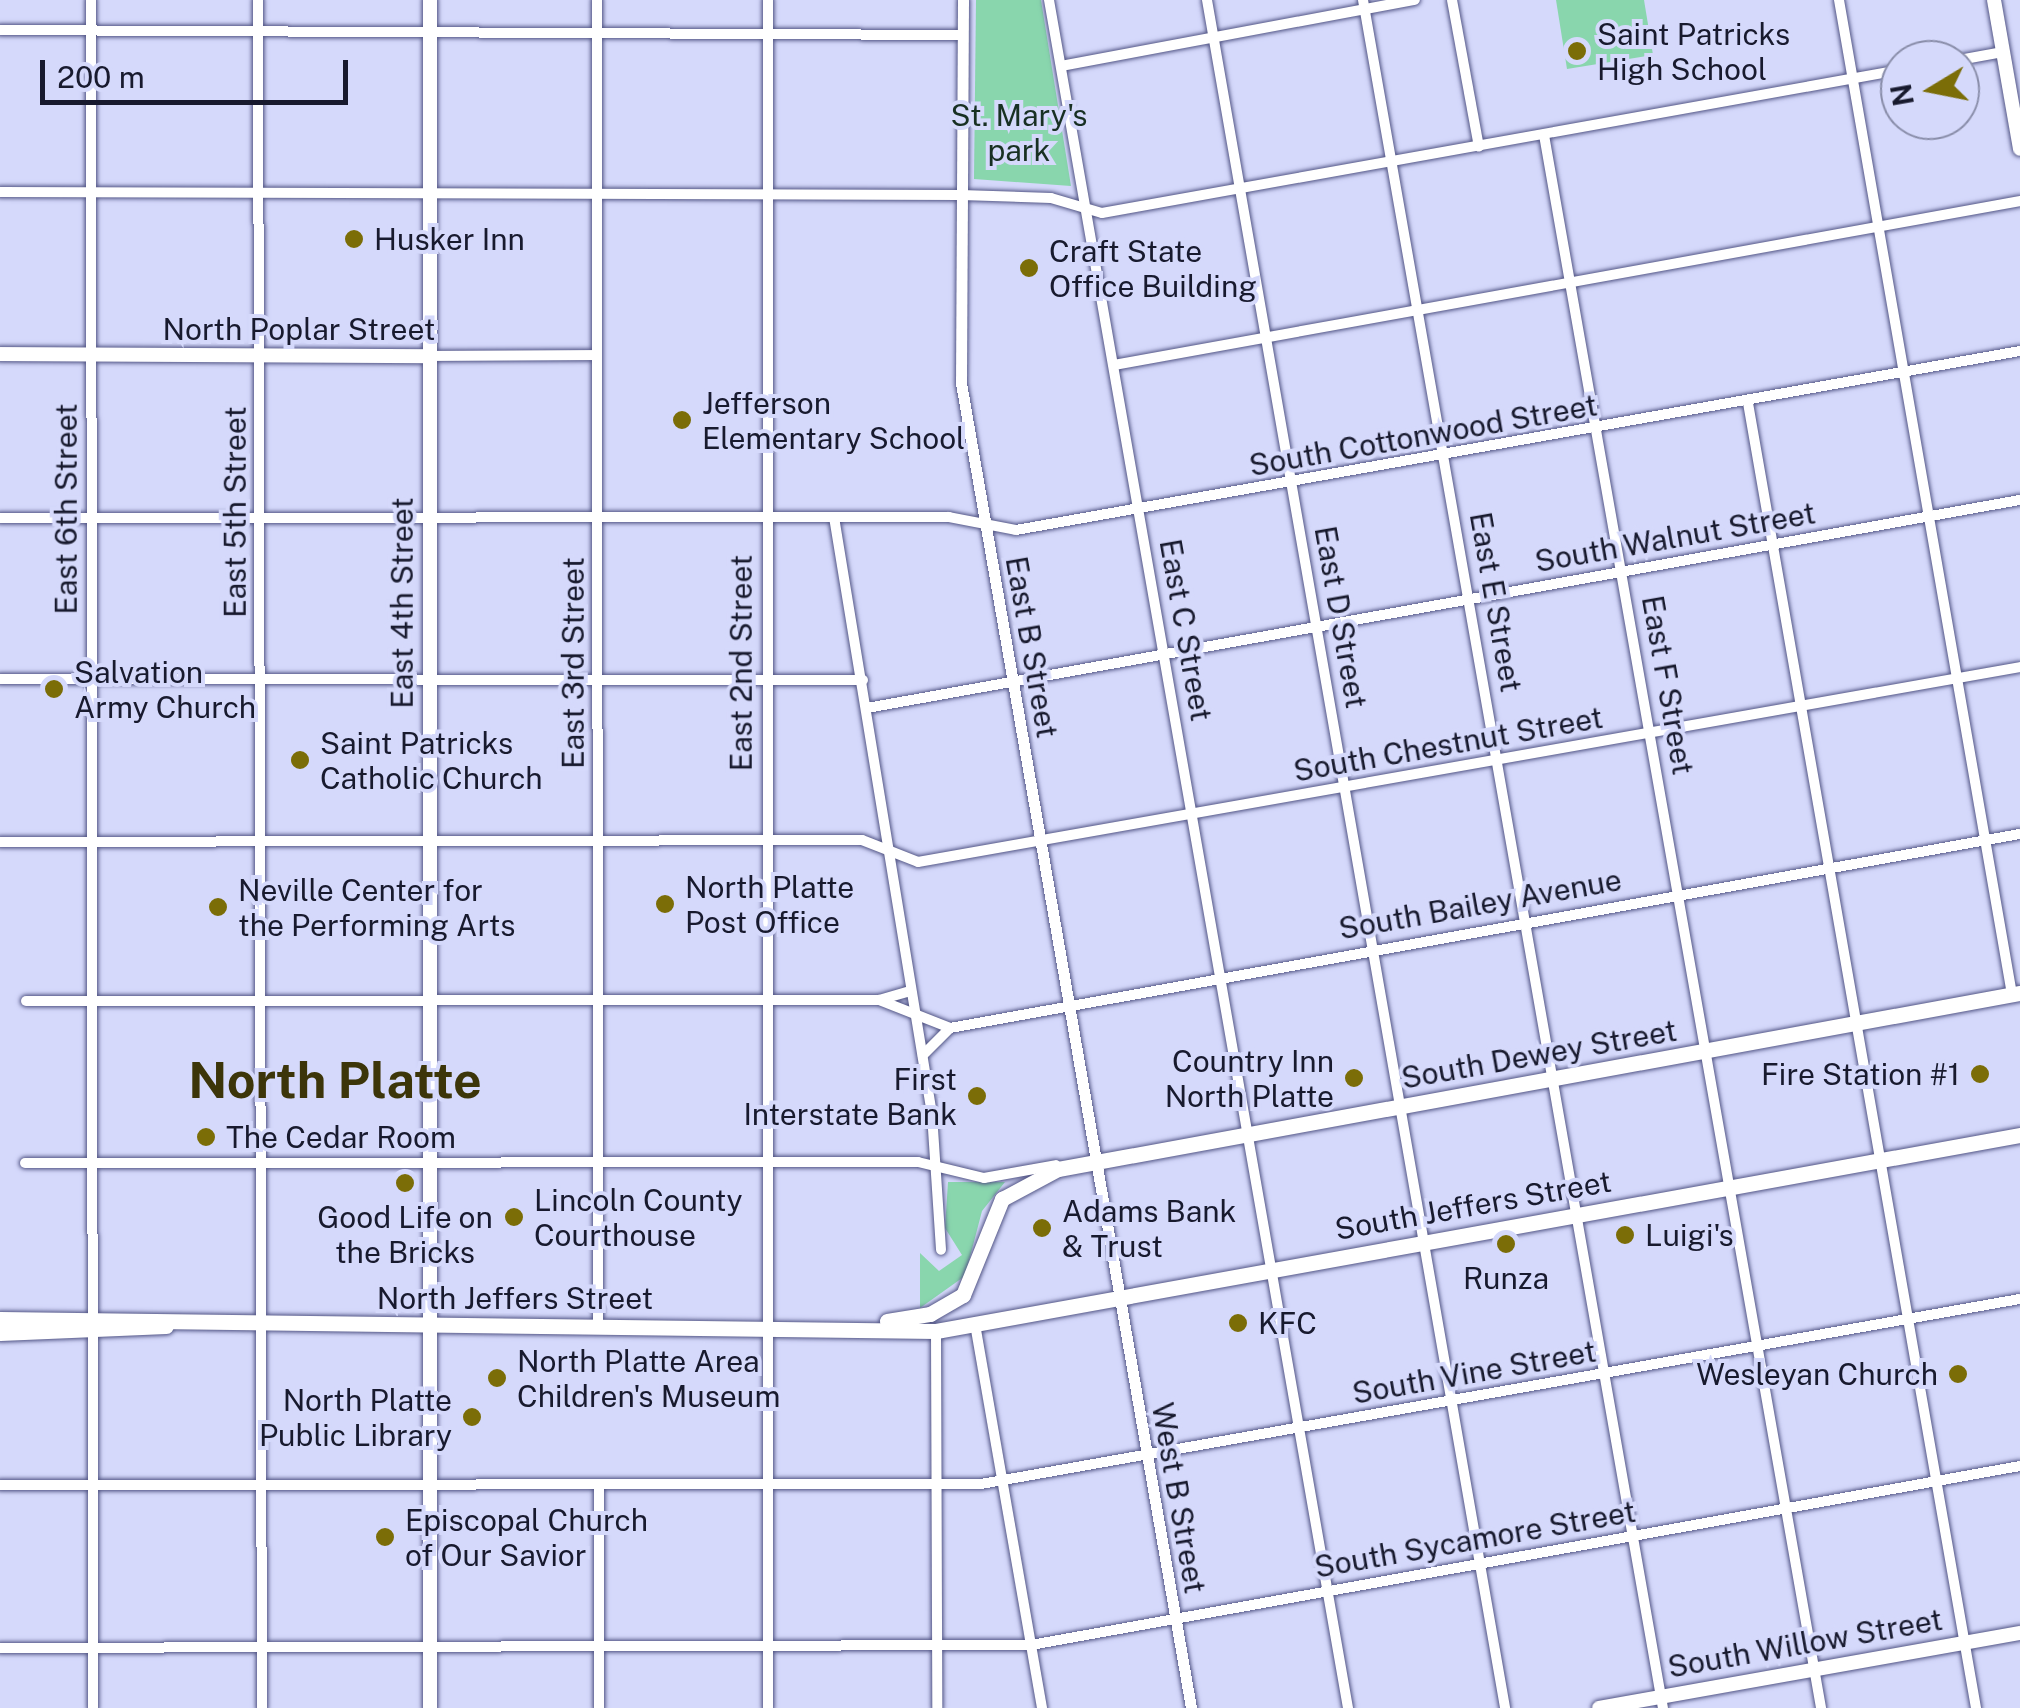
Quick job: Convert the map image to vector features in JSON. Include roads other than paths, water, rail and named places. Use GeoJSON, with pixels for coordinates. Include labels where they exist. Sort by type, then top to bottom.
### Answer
{"type":"FeatureCollection","features":[{"type":"Feature","properties":{"kind":"highway","name":"South Dewey Street"},"geometry":{"type":"LineString","coordinates":[[1024,1181],[1093,1161],[2016,993]]}},
{"type":"Feature","properties":{"kind":"highway","name":"South Jeffers Street"},"geometry":{"type":"LineString","coordinates":[[936,1331],[2020,1135]]}},
{"type":"Feature","properties":{"kind":"highway","name":"North Jeffers Street"},"geometry":{"type":"LineString","coordinates":[[853,1326],[930,1314],[963,1295],[995,1210],[1024,1181]]}},
{"type":"Feature","properties":{"kind":"highway","name":"North Jeffers Street"},"geometry":{"type":"LineString","coordinates":[[0,1319],[64,1326]]}},
{"type":"Feature","properties":{"kind":"highway","name":"North Jeffers Street"},"geometry":{"type":"LineString","coordinates":[[0,1333],[64,1326],[178,1324],[768,1325],[936,1331]]}},
{"type":"Feature","properties":{"kind":"main road","name":"East 4th Street"},"geometry":{"type":"LineString","coordinates":[[430,0],[430,1708]]}},
{"type":"Feature","properties":{"kind":"main road"},"geometry":{"type":"LineString","coordinates":[[1994,0],[2020,149]]}},
{"type":"Feature","properties":{"kind":"main road","name":"North Poplar Street"},"geometry":{"type":"LineString","coordinates":[[0,354],[429,356]]}},
{"type":"Feature","properties":{"kind":"main road","name":"South Willow Street"},"geometry":{"type":"LineString","coordinates":[[1599,1708],[1662,1702],[2020,1633]]}},
{"type":"Feature","properties":{"kind":"street","name":"East 6th Street"},"geometry":{"type":"LineString","coordinates":[[90,0],[93,1708]]}},
{"type":"Feature","properties":{"kind":"street","name":"East 5th Street"},"geometry":{"type":"LineString","coordinates":[[258,0],[262,1708]]}},
{"type":"Feature","properties":{"kind":"street","name":"East 3rd Street"},"geometry":{"type":"LineString","coordinates":[[598,0],[598,1325]]}},
{"type":"Feature","properties":{"kind":"street","name":"East 2nd Street"},"geometry":{"type":"LineString","coordinates":[[768,0],[768,1708]]}},
{"type":"Feature","properties":{"kind":"street","name":"East B Street"},"geometry":{"type":"LineString","coordinates":[[964,0],[960,383],[1118,1298]]}},
{"type":"Feature","properties":{"kind":"street","name":"East C Street"},"geometry":{"type":"LineString","coordinates":[[1049,0],[1348,1708]]}},
{"type":"Feature","properties":{"kind":"street","name":"East D Street"},"geometry":{"type":"LineString","coordinates":[[1207,0],[1506,1708]]}},
{"type":"Feature","properties":{"kind":"street"},"geometry":{"type":"LineString","coordinates":[[1061,66],[1364,5],[1415,0]]}},
{"type":"Feature","properties":{"kind":"street"},"geometry":{"type":"LineString","coordinates":[[1452,0],[1479,147]]}},
{"type":"Feature","properties":{"kind":"street"},"geometry":{"type":"LineString","coordinates":[[1839,0],[2016,993]]}},
{"type":"Feature","properties":{"kind":"street","name":"East E Street"},"geometry":{"type":"LineString","coordinates":[[1364,5],[1528,921],[1662,1702]]}},
{"type":"Feature","properties":{"kind":"street"},"geometry":{"type":"LineString","coordinates":[[0,30],[962,35]]}},
{"type":"Feature","properties":{"kind":"street"},"geometry":{"type":"LineString","coordinates":[[1980,56],[2003,52]]}},
{"type":"Feature","properties":{"kind":"street"},"geometry":{"type":"LineString","coordinates":[[0,192],[961,195],[1051,198],[1087,212],[1479,147],[1880,74]]}},
{"type":"Feature","properties":{"kind":"street","name":"East F Street"},"geometry":{"type":"LineString","coordinates":[[1544,135],[1821,1708]]}},
{"type":"Feature","properties":{"kind":"street"},"geometry":{"type":"LineString","coordinates":[[1114,365],[2020,201]]}},
{"type":"Feature","properties":{"kind":"street","name":"South Cottonwood Street"},"geometry":{"type":"LineString","coordinates":[[0,518],[834,517],[985,524],[1016,530],[1597,430],[2020,351]]}},
{"type":"Feature","properties":{"kind":"street","name":"North Poplar Street"},"geometry":{"type":"LineString","coordinates":[[429,356],[597,355]]}},
{"type":"Feature","properties":{"kind":"street"},"geometry":{"type":"LineString","coordinates":[[1748,402],[1804,705],[1976,1708]]}},
{"type":"Feature","properties":{"kind":"street","name":"South Walnut Street"},"geometry":{"type":"LineString","coordinates":[[867,708],[2020,500]]}},
{"type":"Feature","properties":{"kind":"street"},"geometry":{"type":"LineString","coordinates":[[834,517],[923,1056],[941,1250]]}},
{"type":"Feature","properties":{"kind":"street","name":"South Chestnut Street"},"geometry":{"type":"LineString","coordinates":[[0,842],[862,840],[918,862],[2020,667]]}},
{"type":"Feature","properties":{"kind":"street"},"geometry":{"type":"LineString","coordinates":[[0,679],[863,680]]}},
{"type":"Feature","properties":{"kind":"street","name":"South Bailey Avenue"},"geometry":{"type":"LineString","coordinates":[[879,1000],[950,1028],[1373,948],[2020,834]]}},
{"type":"Feature","properties":{"kind":"street"},"geometry":{"type":"LineString","coordinates":[[26,1000],[879,1000],[911,991]]}},
{"type":"Feature","properties":{"kind":"street"},"geometry":{"type":"LineString","coordinates":[[923,1056],[950,1028]]}},
{"type":"Feature","properties":{"kind":"street","name":"South Dewey Street"},"geometry":{"type":"LineString","coordinates":[[25,1163],[767,1162],[934,1167],[984,1178],[1067,1167]]}},
{"type":"Feature","properties":{"kind":"street","name":"West B Street"},"geometry":{"type":"LineString","coordinates":[[1118,1298],[1191,1708]]}},
{"type":"Feature","properties":{"kind":"street","name":"South Vine Street"},"geometry":{"type":"LineString","coordinates":[[0,1485],[936,1486],[1003,1482],[2020,1298]]}},
{"type":"Feature","properties":{"kind":"street"},"geometry":{"type":"LineString","coordinates":[[975,1324],[1042,1708]]}},
{"type":"Feature","properties":{"kind":"street"},"geometry":{"type":"LineString","coordinates":[[936,1331],[937,1708]]}},
{"type":"Feature","properties":{"kind":"street","name":"South Sycamore Street"},"geometry":{"type":"LineString","coordinates":[[0,1648],[1031,1645],[2020,1466]]}},
{"type":"Feature","properties":{"kind":"street"},"geometry":{"type":"LineString","coordinates":[[599,1486],[599,1708]]}},
{"type":"Feature","properties":{"kind":"place","name":"Saint Patricks High School"},"geometry":{"type":"Point","coordinates":[1577,51]}},
{"type":"Feature","properties":{"kind":"place","name":"Husker Inn"},"geometry":{"type":"Point","coordinates":[354,239]}},
{"type":"Feature","properties":{"kind":"place","name":"Craft State Office Building"},"geometry":{"type":"Point","coordinates":[1029,268]}},
{"type":"Feature","properties":{"kind":"place","name":"Jefferson Elementary School"},"geometry":{"type":"Point","coordinates":[682,420]}},
{"type":"Feature","properties":{"kind":"place","name":"Salvation Army Church"},"geometry":{"type":"Point","coordinates":[54,689]}},
{"type":"Feature","properties":{"kind":"place","name":"Saint Patricks Catholic Church"},"geometry":{"type":"Point","coordinates":[300,760]}},
{"type":"Feature","properties":{"kind":"place","name":"North Platte Post Office"},"geometry":{"type":"Point","coordinates":[665,904]}},
{"type":"Feature","properties":{"kind":"place","name":"Neville Center for the Performing Arts"},"geometry":{"type":"Point","coordinates":[218,907]}},
{"type":"Feature","properties":{"kind":"place","name":"Fire Station #1"},"geometry":{"type":"Point","coordinates":[1980,1074]}},
{"type":"Feature","properties":{"kind":"place","name":"Country Inn North Platte"},"geometry":{"type":"Point","coordinates":[1354,1078]}},
{"type":"Feature","properties":{"kind":"place","name":"First Interstate Bank"},"geometry":{"type":"Point","coordinates":[977,1096]}},
{"type":"Feature","properties":{"kind":"place","name":"The Cedar Room"},"geometry":{"type":"Point","coordinates":[206,1137]}},
{"type":"Feature","properties":{"kind":"place","name":"Good Life on the Bricks"},"geometry":{"type":"Point","coordinates":[405,1183]}},
{"type":"Feature","properties":{"kind":"place","name":"Lincoln County Courthouse"},"geometry":{"type":"Point","coordinates":[514,1217]}},
{"type":"Feature","properties":{"kind":"place","name":"Adams Bank & Trust"},"geometry":{"type":"Point","coordinates":[1042,1228]}},
{"type":"Feature","properties":{"kind":"place","name":"Luigi's"},"geometry":{"type":"Point","coordinates":[1625,1235]}},
{"type":"Feature","properties":{"kind":"place","name":"Runza"},"geometry":{"type":"Point","coordinates":[1506,1244]}},
{"type":"Feature","properties":{"kind":"place","name":"KFC"},"geometry":{"type":"Point","coordinates":[1238,1323]}},
{"type":"Feature","properties":{"kind":"place","name":"Wesleyan Church"},"geometry":{"type":"Point","coordinates":[1958,1374]}},
{"type":"Feature","properties":{"kind":"place","name":"North Platte Area Children's Museum"},"geometry":{"type":"Point","coordinates":[497,1378]}},
{"type":"Feature","properties":{"kind":"place","name":"North Platte Public Library"},"geometry":{"type":"Point","coordinates":[472,1417]}},
{"type":"Feature","properties":{"kind":"place","name":"Episcopal Church of Our Savior"},"geometry":{"type":"Point","coordinates":[385,1537]}},
{"type":"Feature","properties":{"kind":"district","name":"North Platte"},"geometry":{"type":"Point","coordinates":[335,1080]}},
{"type":"Feature","properties":{"kind":"park label","name":"St. Mary's park"},"geometry":{"type":"Point","coordinates":[1019,132]}}]}
